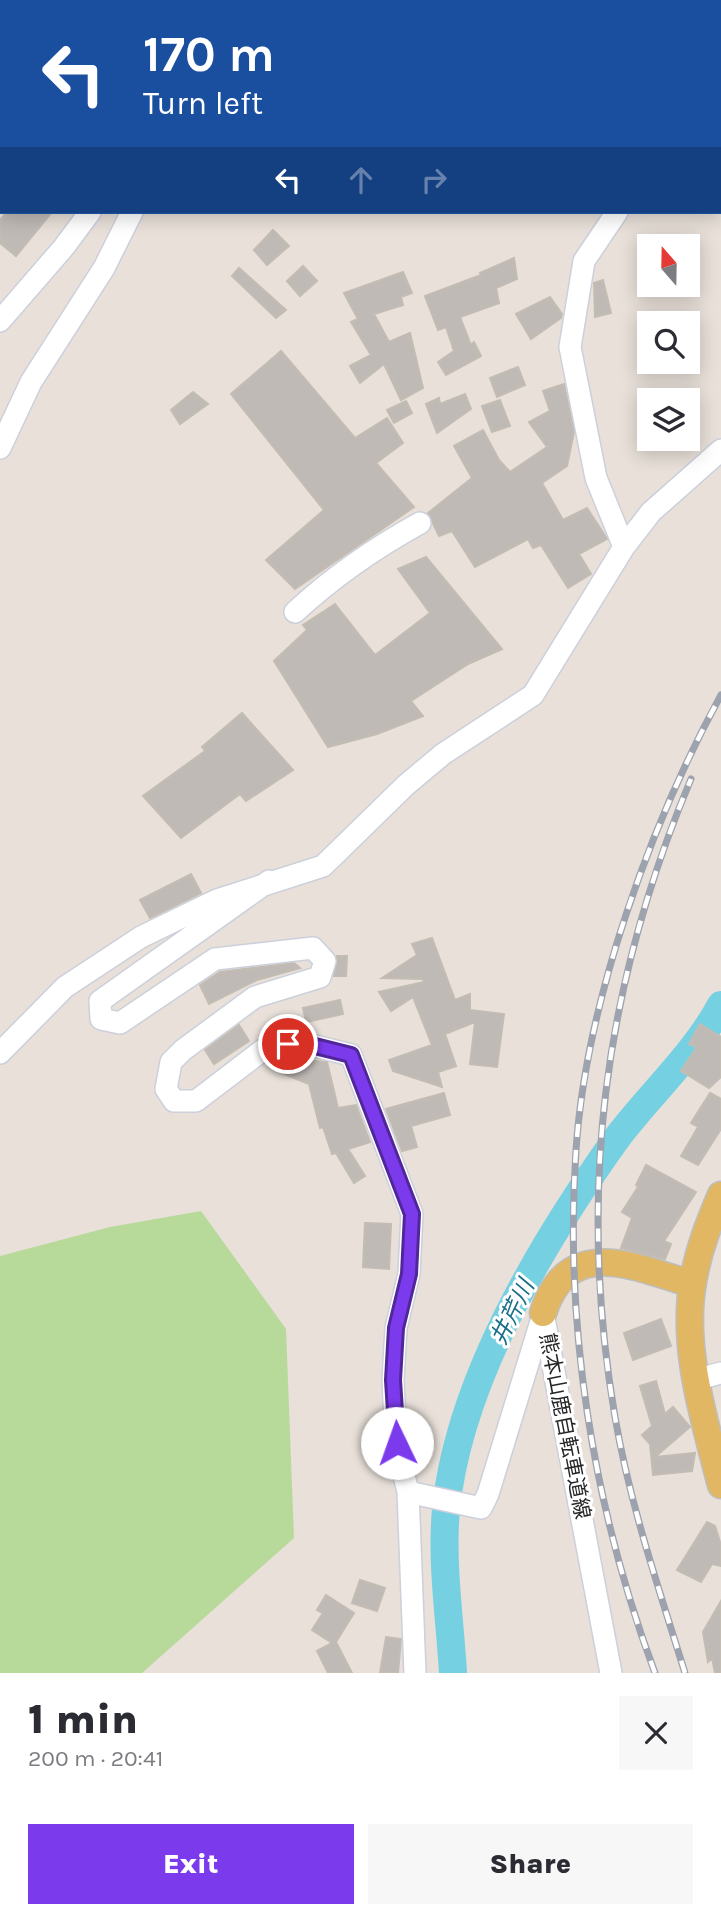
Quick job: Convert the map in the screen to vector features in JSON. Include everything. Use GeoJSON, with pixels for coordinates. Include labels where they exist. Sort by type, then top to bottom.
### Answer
{"type":"FeatureCollection","features":[{"type":"Feature","properties":{"kind":"main road"},"geometry":{"type":"LineString","coordinates":[[721,1195],[704,1237],[692,1284],[695,1380],[721,1485]]}},
{"type":"Feature","properties":{"kind":"main road","name":"熊本山鹿自転車道線"},"geometry":{"type":"LineString","coordinates":[[543,1313],[555,1284],[584,1265],[611,1260],[692,1284]]}},
{"type":"Feature","properties":{"kind":"street"},"geometry":{"type":"LineString","coordinates":[[0,321],[64,247],[89,214]]}},
{"type":"Feature","properties":{"kind":"street"},"geometry":{"type":"LineString","coordinates":[[0,448],[31,382],[104,268],[131,214]]}},
{"type":"Feature","properties":{"kind":"street"},"geometry":{"type":"LineString","coordinates":[[616,214],[584,261],[570,346],[596,478],[624,547]]}},
{"type":"Feature","properties":{"kind":"street"},"geometry":{"type":"LineString","coordinates":[[0,1053],[65,987],[141,937],[217,900],[269,881],[323,866],[406,785],[443,754],[533,695],[624,547],[651,512],[721,450]]}},
{"type":"Feature","properties":{"kind":"street"},"geometry":{"type":"LineString","coordinates":[[295,612],[362,557],[420,523]]}},
{"type":"Feature","properties":{"kind":"street"},"geometry":{"type":"LineString","coordinates":[[269,881],[100,1001],[101,1018],[120,1023],[215,959],[313,948],[326,961],[320,977],[255,997],[183,1050],[171,1062],[166,1089],[174,1101],[195,1101],[268,1046],[315,1046],[351,1055],[412,1214],[409,1274],[396,1328],[393,1380],[397,1443],[408,1492],[415,1673]]}},
{"type":"Feature","properties":{"kind":"street"},"geometry":{"type":"LineString","coordinates":[[408,1492],[481,1508],[488,1494],[543,1313]]}},
{"type":"Feature","properties":{"kind":"street","name":"熊本山鹿自転車道線"},"geometry":{"type":"LineString","coordinates":[[543,1313],[611,1673]]}},
{"type":"Feature","properties":{"kind":"street"},"geometry":{"type":"LineString","coordinates":[[695,1380],[721,1373]]}},
{"type":"Feature","properties":{"kind":"green space"},"geometry":{"type":"Polygon","coordinates":[[[201,1211],[286,1329],[294,1538],[142,1673],[0,1673],[0,1256],[110,1227],[201,1211]]]}},
{"type":"Feature","properties":{"kind":"building"},"geometry":{"type":"Polygon","coordinates":[[[5,214],[50,214],[16,256],[0,243],[0,220],[5,214]]]}},
{"type":"Feature","properties":{"kind":"building"},"geometry":{"type":"Polygon","coordinates":[[[273,230],[289,246],[267,265],[254,250],[273,230]]]}},
{"type":"Feature","properties":{"kind":"building"},"geometry":{"type":"Polygon","coordinates":[[[514,258],[517,279],[496,288],[499,303],[460,317],[471,345],[474,342],[481,356],[446,375],[438,362],[454,351],[446,327],[438,330],[425,296],[481,275],[480,273],[514,258]]]}},
{"type":"Feature","properties":{"kind":"building"},"geometry":{"type":"Polygon","coordinates":[[[303,266],[317,281],[300,296],[287,281],[303,266]]]}},
{"type":"Feature","properties":{"kind":"building"},"geometry":{"type":"Polygon","coordinates":[[[239,268],[286,310],[276,318],[232,276],[239,268]]]}},
{"type":"Feature","properties":{"kind":"building"},"geometry":{"type":"Polygon","coordinates":[[[403,272],[412,293],[401,297],[403,305],[374,314],[389,342],[410,333],[423,388],[401,400],[384,364],[360,383],[350,366],[371,355],[351,322],[358,319],[344,293],[403,272]]]}},
{"type":"Feature","properties":{"kind":"building"},"geometry":{"type":"Polygon","coordinates":[[[603,280],[611,313],[595,317],[594,283],[603,280]]]}},
{"type":"Feature","properties":{"kind":"building"},"geometry":{"type":"Polygon","coordinates":[[[550,297],[562,314],[561,318],[531,339],[516,314],[550,297]]]}},
{"type":"Feature","properties":{"kind":"building"},"geometry":{"type":"Polygon","coordinates":[[[281,351],[355,438],[387,418],[403,443],[376,463],[414,507],[295,589],[266,560],[324,510],[231,394],[281,351]]]}},
{"type":"Feature","properties":{"kind":"building"},"geometry":{"type":"Polygon","coordinates":[[[518,367],[525,385],[497,397],[490,378],[518,367]]]}},
{"type":"Feature","properties":{"kind":"building"},"geometry":{"type":"Polygon","coordinates":[[[564,384],[574,432],[567,466],[542,483],[563,520],[587,508],[607,539],[579,554],[591,574],[568,588],[541,545],[533,548],[528,539],[475,567],[452,531],[439,536],[428,513],[472,478],[454,446],[483,430],[499,460],[510,472],[547,447],[529,422],[550,411],[543,391],[564,384]]]}},
{"type":"Feature","properties":{"kind":"building"},"geometry":{"type":"Polygon","coordinates":[[[193,392],[208,404],[180,424],[171,410],[193,392]]]}},
{"type":"Feature","properties":{"kind":"building"},"geometry":{"type":"Polygon","coordinates":[[[465,394],[471,409],[437,433],[426,404],[439,398],[440,404],[465,394]]]}},
{"type":"Feature","properties":{"kind":"building"},"geometry":{"type":"Polygon","coordinates":[[[500,400],[510,426],[492,432],[482,406],[500,400]]]}},
{"type":"Feature","properties":{"kind":"building"},"geometry":{"type":"Polygon","coordinates":[[[406,401],[412,413],[394,423],[387,410],[406,401]]]}},
{"type":"Feature","properties":{"kind":"building"},"geometry":{"type":"Polygon","coordinates":[[[426,557],[502,649],[468,664],[411,701],[423,716],[377,734],[328,747],[274,661],[307,630],[303,625],[335,604],[375,655],[430,613],[398,569],[426,557]]]}},
{"type":"Feature","properties":{"kind":"building"},"geometry":{"type":"Polygon","coordinates":[[[242,713],[293,770],[246,801],[240,794],[181,838],[143,796],[205,751],[202,747],[242,713]]]}},
{"type":"Feature","properties":{"kind":"building"},"geometry":{"type":"Polygon","coordinates":[[[191,874],[201,893],[150,918],[140,900],[191,874]]]}},
{"type":"Feature","properties":{"kind":"building"},"geometry":{"type":"Polygon","coordinates":[[[432,938],[455,1000],[470,994],[470,1010],[504,1014],[497,1067],[470,1064],[475,1022],[445,1034],[456,1066],[438,1072],[442,1087],[393,1071],[389,1060],[432,1045],[413,997],[391,1011],[379,992],[424,982],[423,979],[382,978],[417,955],[412,944],[432,938]]]}},
{"type":"Feature","properties":{"kind":"building"},"geometry":{"type":"Polygon","coordinates":[[[337,956],[347,956],[346,976],[334,976],[337,956]]]}},
{"type":"Feature","properties":{"kind":"building"},"geometry":{"type":"Polygon","coordinates":[[[294,963],[300,968],[257,980],[209,1004],[200,985],[220,972],[294,963]]]}},
{"type":"Feature","properties":{"kind":"building"},"geometry":{"type":"Polygon","coordinates":[[[340,1000],[343,1014],[306,1022],[303,1008],[340,1000]]]}},
{"type":"Feature","properties":{"kind":"building"},"geometry":{"type":"Polygon","coordinates":[[[700,1024],[721,1037],[721,1077],[709,1088],[681,1071],[697,1047],[689,1044],[700,1024]]]}},
{"type":"Feature","properties":{"kind":"building"},"geometry":{"type":"Polygon","coordinates":[[[239,1025],[249,1041],[214,1064],[205,1050],[239,1025]]]}},
{"type":"Feature","properties":{"kind":"building"},"geometry":{"type":"Polygon","coordinates":[[[289,1059],[327,1062],[338,1108],[356,1105],[370,1142],[348,1149],[365,1176],[354,1183],[336,1153],[332,1154],[323,1127],[320,1128],[309,1084],[279,1072],[289,1059]]]}},
{"type":"Feature","properties":{"kind":"building"},"geometry":{"type":"Polygon","coordinates":[[[444,1093],[450,1115],[411,1126],[417,1147],[402,1151],[386,1109],[444,1093]]]}},
{"type":"Feature","properties":{"kind":"building"},"geometry":{"type":"Polygon","coordinates":[[[710,1093],[721,1099],[721,1129],[698,1165],[681,1156],[698,1127],[691,1123],[710,1093]]]}},
{"type":"Feature","properties":{"kind":"building"},"geometry":{"type":"Polygon","coordinates":[[[646,1165],[696,1192],[664,1241],[671,1244],[665,1259],[621,1248],[632,1218],[622,1212],[638,1187],[636,1185],[646,1165]]]}},
{"type":"Feature","properties":{"kind":"building"},"geometry":{"type":"Polygon","coordinates":[[[365,1223],[391,1224],[389,1269],[363,1267],[365,1223]]]}},
{"type":"Feature","properties":{"kind":"building"},"geometry":{"type":"Polygon","coordinates":[[[661,1319],[671,1346],[633,1360],[624,1333],[661,1319]]]}},
{"type":"Feature","properties":{"kind":"building"},"geometry":{"type":"Polygon","coordinates":[[[656,1381],[665,1414],[673,1407],[690,1427],[655,1457],[695,1453],[692,1471],[653,1475],[650,1444],[642,1435],[652,1426],[640,1386],[656,1381]]]}},
{"type":"Feature","properties":{"kind":"building"},"geometry":{"type":"Polygon","coordinates":[[[707,1522],[715,1526],[721,1545],[721,1566],[712,1564],[701,1582],[677,1570],[707,1522]]]}},
{"type":"Feature","properties":{"kind":"building"},"geometry":{"type":"Polygon","coordinates":[[[360,1580],[385,1588],[377,1611],[352,1603],[360,1580]]]}},
{"type":"Feature","properties":{"kind":"building"},"geometry":{"type":"Polygon","coordinates":[[[326,1595],[354,1613],[336,1642],[352,1673],[328,1673],[317,1651],[332,1643],[312,1630],[323,1613],[317,1610],[326,1595]]]}},
{"type":"Feature","properties":{"kind":"building"},"geometry":{"type":"Polygon","coordinates":[[[721,1601],[721,1673],[715,1673],[712,1658],[708,1662],[703,1632],[721,1601]]]}},
{"type":"Feature","properties":{"kind":"building"},"geometry":{"type":"Polygon","coordinates":[[[386,1637],[401,1639],[398,1673],[380,1673],[386,1637]]]}},
{"type":"Feature","properties":{"kind":"waterway","name":"井芹川"},"geometry":{"type":"LineString","coordinates":[[453,1673],[445,1571],[446,1509],[454,1461],[486,1363],[534,1267],[589,1178],[630,1121],[698,1041],[721,1005]]}},
{"type":"Feature","properties":{"kind":"railway"},"geometry":{"type":"LineString","coordinates":[[655,1673],[615,1546],[588,1416],[579,1349],[575,1283],[573,1216],[576,1150],[582,1093],[593,1035],[626,916],[670,800],[721,695]]}},
{"type":"Feature","properties":{"kind":"railway"},"geometry":{"type":"LineString","coordinates":[[685,1673],[646,1546],[621,1450],[604,1334],[598,1253],[599,1172],[606,1093],[618,1014],[637,936],[661,857],[691,779]]}},
{"type":"Feature","properties":{"kind":"route"},"geometry":{"type":"LineString","coordinates":[[288,1044],[315,1046],[351,1055],[412,1214],[409,1274],[396,1328],[393,1380],[397,1443]]}}]}
